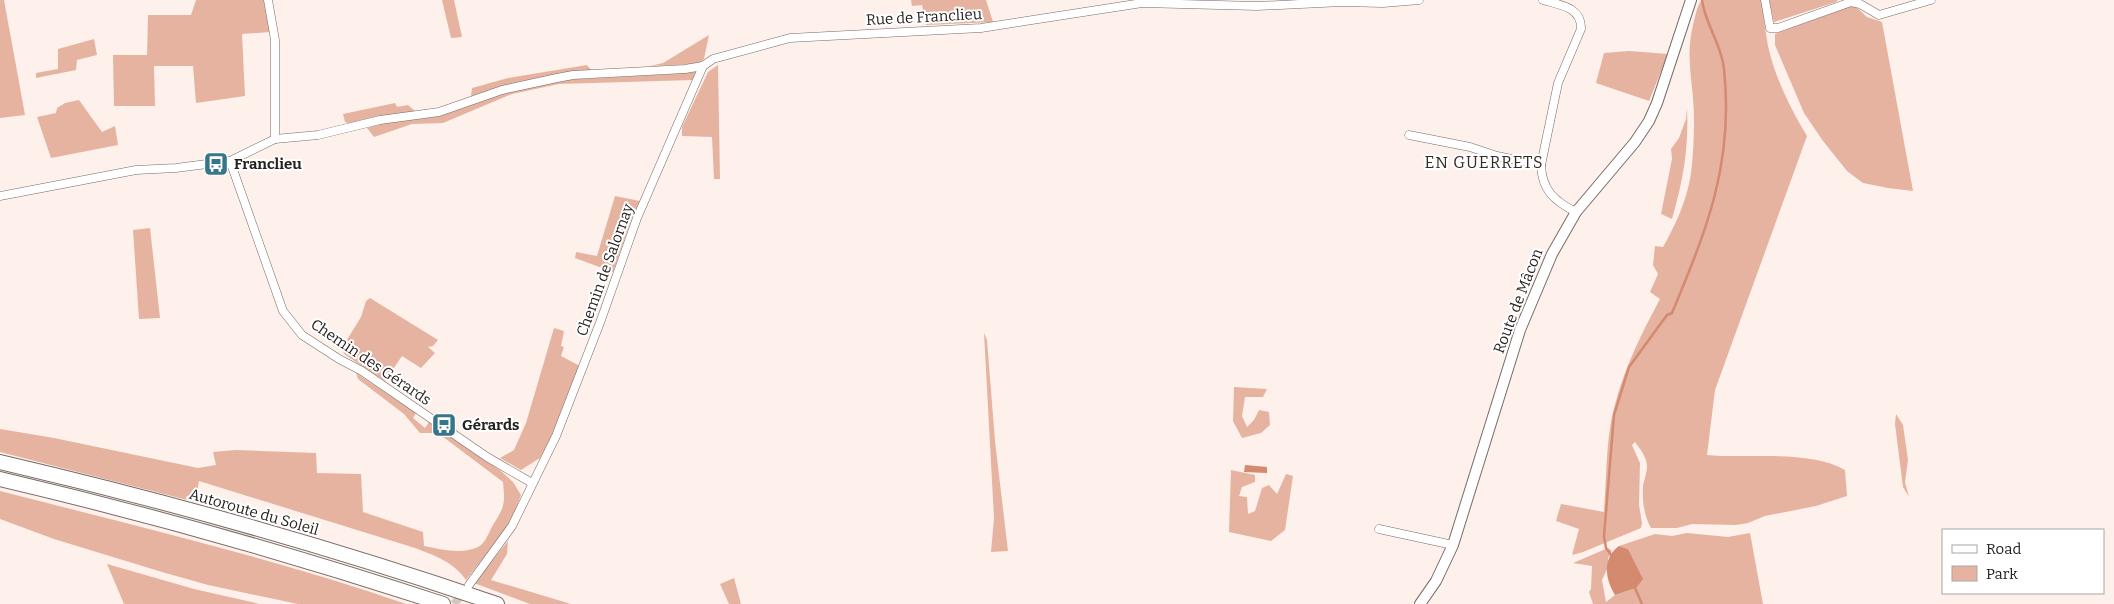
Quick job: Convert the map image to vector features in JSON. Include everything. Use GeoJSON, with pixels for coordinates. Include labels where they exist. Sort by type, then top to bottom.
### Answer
{"type":"FeatureCollection","features":[{"type":"Feature","properties":{"kind":"highway","name":"Autoroute du Soleil"},"geometry":{"type":"LineString","coordinates":[[0,462],[157,502],[289,539],[496,604]]}},
{"type":"Feature","properties":{"kind":"highway"},"geometry":{"type":"LineString","coordinates":[[0,479],[148,516],[281,553],[443,604]]}},
{"type":"Feature","properties":{"kind":"street"},"geometry":{"type":"LineString","coordinates":[[0,196],[136,170],[176,168],[230,161],[275,139],[275,40],[268,0]]}},
{"type":"Feature","properties":{"kind":"street","name":"Rue de Franclieu"},"geometry":{"type":"LineString","coordinates":[[275,139],[318,135],[380,120],[439,112],[502,90],[573,75],[672,71],[703,66],[713,59],[790,38],[980,28],[1142,3],[1257,6],[1342,2],[1383,3],[1419,0]]}},
{"type":"Feature","properties":{"kind":"street"},"geometry":{"type":"LineString","coordinates":[[1543,0],[1573,10],[1579,15],[1582,22],[1581,29],[1558,83],[1542,165],[1542,178],[1548,191],[1556,200],[1576,212]]}},
{"type":"Feature","properties":{"kind":"street"},"geometry":{"type":"LineString","coordinates":[[1765,0],[1770,28],[1778,28],[1851,2],[1860,4],[1879,15],[1931,0]]}},
{"type":"Feature","properties":{"kind":"street","name":"Route de Mâcon"},"geometry":{"type":"LineString","coordinates":[[1420,604],[1436,581],[1453,545],[1523,321],[1552,254],[1576,212],[1630,149],[1649,121],[1657,103],[1690,1]]}},
{"type":"Feature","properties":{"kind":"street","name":"Chemin de Salornay"},"geometry":{"type":"LineString","coordinates":[[469,585],[512,526],[556,436],[602,320],[637,218],[703,66]]}},
{"type":"Feature","properties":{"kind":"street"},"geometry":{"type":"LineString","coordinates":[[1409,135],[1470,147],[1496,156],[1542,165]]}},
{"type":"Feature","properties":{"kind":"street","name":"Chemin des Gérards"},"geometry":{"type":"LineString","coordinates":[[230,161],[283,311],[302,335],[362,371],[487,457],[532,483]]}},
{"type":"Feature","properties":{"kind":"street"},"geometry":{"type":"LineString","coordinates":[[1379,529],[1453,545]]}},
{"type":"Feature","properties":{"kind":"green space"},"geometry":{"type":"Polygon","coordinates":[[[0,0],[4,0],[25,115],[0,118],[0,0]]]}},
{"type":"Feature","properties":{"kind":"green space"},"geometry":{"type":"Polygon","coordinates":[[[196,0],[265,0],[270,32],[242,34],[245,96],[196,103],[193,66],[154,66],[155,106],[114,106],[113,55],[147,55],[148,15],[191,15],[196,0]]]}},
{"type":"Feature","properties":{"kind":"green space"},"geometry":{"type":"Polygon","coordinates":[[[442,0],[454,0],[462,37],[451,38],[442,0]]]}},
{"type":"Feature","properties":{"kind":"green space"},"geometry":{"type":"Polygon","coordinates":[[[911,0],[986,0],[993,22],[926,25],[922,5],[912,6],[911,0]]]}},
{"type":"Feature","properties":{"kind":"green space"},"geometry":{"type":"Polygon","coordinates":[[[1702,0],[1761,0],[1768,46],[1775,70],[1789,104],[1807,136],[1715,390],[1707,455],[1796,457],[1830,463],[1845,470],[1847,496],[1816,506],[1765,516],[1748,523],[1736,525],[1692,524],[1677,528],[1651,528],[1645,513],[1643,497],[1647,463],[1635,442],[1632,445],[1640,463],[1639,505],[1641,528],[1572,555],[1579,529],[1556,521],[1561,504],[1604,512],[1610,428],[1618,394],[1630,361],[1660,299],[1650,292],[1658,274],[1653,265],[1655,246],[1663,247],[1667,240],[1681,211],[1690,181],[1693,154],[1694,106],[1690,70],[1690,47],[1696,12],[1702,0]]]}},
{"type":"Feature","properties":{"kind":"green space"},"geometry":{"type":"Polygon","coordinates":[[[1769,0],[1838,0],[1774,22],[1769,0]]]}},
{"type":"Feature","properties":{"kind":"green space"},"geometry":{"type":"Polygon","coordinates":[[[1854,5],[1867,17],[1882,22],[1913,191],[1863,183],[1847,171],[1804,113],[1775,45],[1775,34],[1854,5]]]}},
{"type":"Feature","properties":{"kind":"green space"},"geometry":{"type":"Polygon","coordinates":[[[709,35],[704,59],[698,64],[650,66],[663,63],[709,35]]]}},
{"type":"Feature","properties":{"kind":"green space"},"geometry":{"type":"Polygon","coordinates":[[[94,39],[97,55],[77,60],[76,70],[36,78],[36,73],[58,69],[58,49],[94,39]]]}},
{"type":"Feature","properties":{"kind":"green space"},"geometry":{"type":"Polygon","coordinates":[[[1629,51],[1668,54],[1649,101],[1596,83],[1604,53],[1629,51]]]}},
{"type":"Feature","properties":{"kind":"green space"},"geometry":{"type":"Polygon","coordinates":[[[587,65],[591,70],[530,80],[471,96],[472,88],[508,78],[587,65]]]}},
{"type":"Feature","properties":{"kind":"green space"},"geometry":{"type":"Polygon","coordinates":[[[718,65],[720,179],[714,179],[712,137],[682,136],[682,127],[708,72],[718,65]]]}},
{"type":"Feature","properties":{"kind":"green space"},"geometry":{"type":"Polygon","coordinates":[[[698,70],[693,80],[559,84],[512,94],[443,123],[412,124],[374,137],[367,128],[386,122],[439,116],[504,93],[559,80],[673,74],[698,70]]]}},
{"type":"Feature","properties":{"kind":"green space"},"geometry":{"type":"Polygon","coordinates":[[[79,100],[102,132],[115,126],[118,145],[51,158],[37,117],[56,113],[57,108],[65,103],[79,100]]]}},
{"type":"Feature","properties":{"kind":"green space"},"geometry":{"type":"Polygon","coordinates":[[[395,103],[397,107],[408,105],[415,111],[351,124],[345,122],[343,114],[395,103]]]}},
{"type":"Feature","properties":{"kind":"green space"},"geometry":{"type":"Polygon","coordinates":[[[1687,108],[1687,137],[1684,164],[1672,219],[1661,214],[1672,159],[1671,149],[1679,138],[1686,119],[1687,108]]]}},
{"type":"Feature","properties":{"kind":"green space"},"geometry":{"type":"Polygon","coordinates":[[[615,196],[640,201],[632,217],[613,272],[575,258],[576,252],[597,256],[615,196]]]}},
{"type":"Feature","properties":{"kind":"green space"},"geometry":{"type":"Polygon","coordinates":[[[150,228],[160,318],[139,319],[133,230],[150,228]]]}},
{"type":"Feature","properties":{"kind":"green space"},"geometry":{"type":"Polygon","coordinates":[[[370,298],[438,340],[433,346],[428,347],[435,353],[421,368],[402,356],[385,381],[344,354],[342,348],[361,317],[366,301],[370,298]]]}},
{"type":"Feature","properties":{"kind":"green space"},"geometry":{"type":"Polygon","coordinates":[[[554,328],[564,331],[561,346],[564,347],[561,356],[580,366],[551,438],[540,458],[521,470],[500,458],[514,450],[526,423],[554,328]]]}},
{"type":"Feature","properties":{"kind":"green space"},"geometry":{"type":"Polygon","coordinates":[[[984,333],[987,340],[995,441],[1008,551],[991,552],[994,518],[984,333]]]}},
{"type":"Feature","properties":{"kind":"green space"},"geometry":{"type":"Polygon","coordinates":[[[356,373],[416,413],[413,418],[425,428],[429,422],[501,471],[513,482],[521,495],[511,522],[466,580],[450,564],[415,548],[199,481],[195,502],[0,452],[0,429],[54,438],[198,468],[216,465],[213,452],[236,450],[316,453],[317,473],[361,474],[363,512],[423,532],[424,546],[458,551],[478,547],[487,538],[502,509],[504,500],[503,482],[438,433],[420,433],[404,414],[358,379],[356,373]]]}},
{"type":"Feature","properties":{"kind":"green space"},"geometry":{"type":"Polygon","coordinates":[[[1234,387],[1267,389],[1263,397],[1245,397],[1242,416],[1247,427],[1254,420],[1259,410],[1269,412],[1270,425],[1261,433],[1242,438],[1233,421],[1234,387]]]}},
{"type":"Feature","properties":{"kind":"green space"},"geometry":{"type":"Polygon","coordinates":[[[1896,414],[1903,425],[1908,460],[1905,482],[1909,497],[1903,487],[1895,424],[1896,414]]]}},
{"type":"Feature","properties":{"kind":"green space"},"geometry":{"type":"Polygon","coordinates":[[[1231,470],[1255,475],[1255,482],[1242,487],[1239,496],[1247,497],[1248,514],[1255,511],[1262,488],[1269,485],[1277,494],[1286,474],[1293,476],[1285,530],[1271,541],[1229,532],[1231,470]]]}},
{"type":"Feature","properties":{"kind":"green space"},"geometry":{"type":"Polygon","coordinates":[[[0,491],[255,557],[406,604],[298,604],[208,585],[54,539],[0,519],[0,491]]]}},
{"type":"Feature","properties":{"kind":"green space"},"geometry":{"type":"Polygon","coordinates":[[[1687,533],[1728,537],[1750,533],[1763,604],[1593,604],[1589,592],[1591,589],[1592,566],[1573,563],[1608,548],[1612,551],[1602,580],[1606,602],[1615,595],[1636,588],[1628,549],[1619,546],[1655,534],[1672,536],[1687,533]]]}},
{"type":"Feature","properties":{"kind":"green space"},"geometry":{"type":"Polygon","coordinates":[[[508,541],[507,554],[491,580],[571,604],[530,604],[474,583],[508,541]]]}},
{"type":"Feature","properties":{"kind":"green space"},"geometry":{"type":"Polygon","coordinates":[[[107,564],[194,589],[260,604],[124,604],[107,564]]]}},
{"type":"Feature","properties":{"kind":"green space"},"geometry":{"type":"Polygon","coordinates":[[[734,578],[741,604],[729,604],[720,584],[734,578]]]}},
{"type":"Feature","properties":{"kind":"shaded area"},"geometry":{"type":"Polygon","coordinates":[[[1245,465],[1267,467],[1267,473],[1244,472],[1245,465]]]}},
{"type":"Feature","properties":{"kind":"shaded area"},"geometry":{"type":"Polygon","coordinates":[[[1619,546],[1628,549],[1643,579],[1636,588],[1615,595],[1607,576],[1607,569],[1610,556],[1619,546]]]}},
{"type":"Feature","properties":{"kind":"waterway"},"geometry":{"type":"LineString","coordinates":[[1611,555],[1606,548],[1604,536],[1614,415],[1629,367],[1667,315],[1672,313],[1706,224],[1715,195],[1721,165],[1725,135],[1726,103],[1723,60],[1706,18],[1702,0]]}},
{"type":"Feature","properties":{"kind":"waterway"},"geometry":{"type":"LineString","coordinates":[[1635,588],[1642,604]]}},
{"type":"Feature","properties":{"kind":"tunnel"},"geometry":{"type":"LineString","coordinates":[[454,604],[464,592]]}},
{"type":"Feature","properties":{"kind":"place","name":"Franclieu"},"geometry":{"type":"Point","coordinates":[216,164]}},
{"type":"Feature","properties":{"kind":"place","name":"Gérards"},"geometry":{"type":"Point","coordinates":[444,425]}},
{"type":"Feature","properties":{"kind":"district","name":"EN GUERRETS"},"geometry":{"type":"Point","coordinates":[1484,162]}}]}
